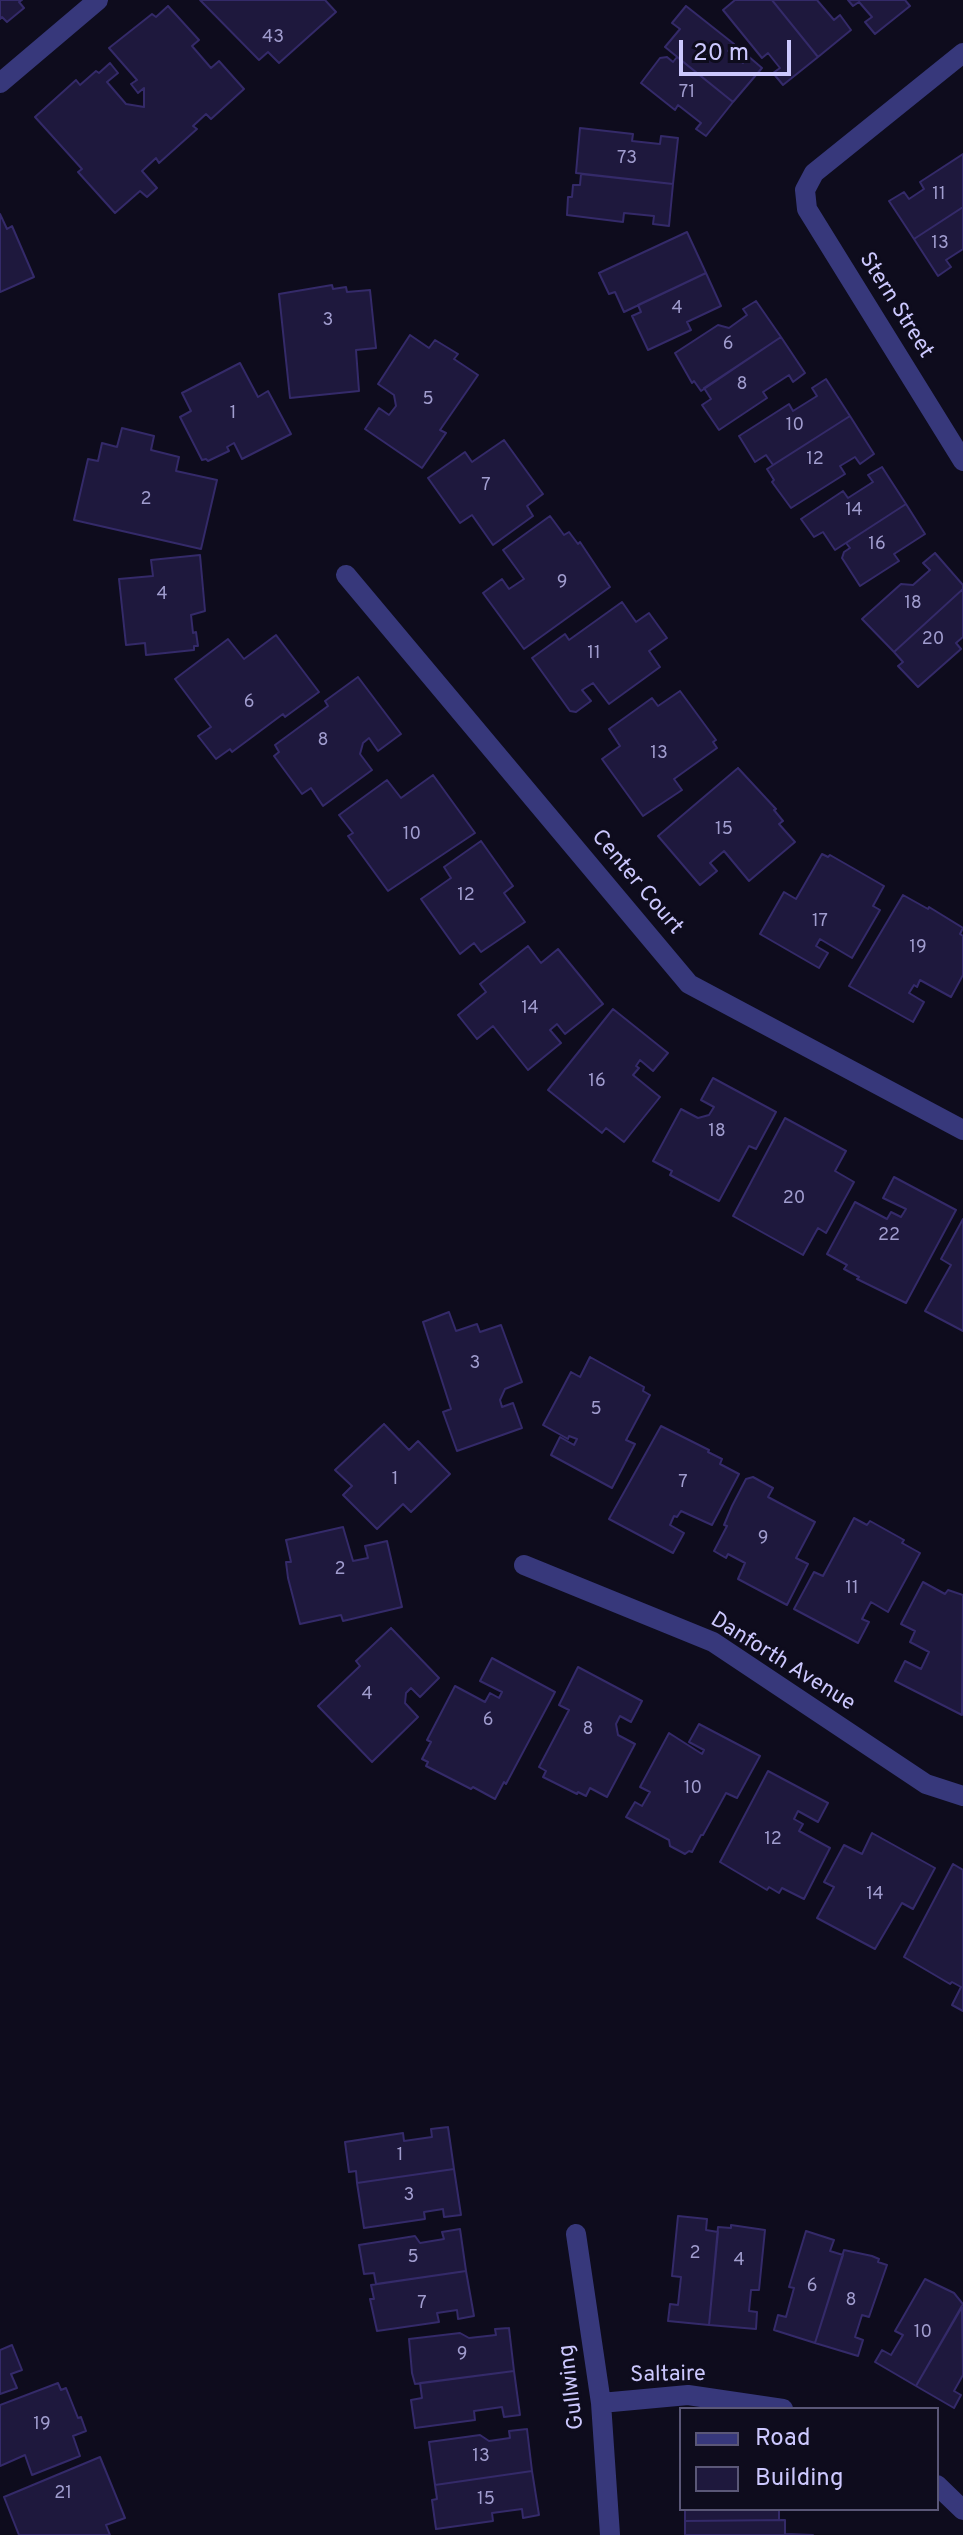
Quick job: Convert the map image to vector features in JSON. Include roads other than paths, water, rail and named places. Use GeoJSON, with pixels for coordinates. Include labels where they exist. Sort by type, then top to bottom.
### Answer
{"type":"FeatureCollection","features":[{"type":"Feature","properties":{"kind":"street"},"geometry":{"type":"LineString","coordinates":[[0,83],[98,0]]}},
{"type":"Feature","properties":{"kind":"street","name":"Stern Street"},"geometry":{"type":"LineString","coordinates":[[963,53],[814,173],[805,190],[807,209],[963,461]]}},
{"type":"Feature","properties":{"kind":"street","name":"Center Court"},"geometry":{"type":"LineString","coordinates":[[346,575],[689,984],[963,1130]]}},
{"type":"Feature","properties":{"kind":"street","name":"Danforth Avenue"},"geometry":{"type":"LineString","coordinates":[[524,1565],[713,1642],[926,1784],[963,1796]]}},
{"type":"Feature","properties":{"kind":"street","name":"Gullwing"},"geometry":{"type":"LineString","coordinates":[[576,2234],[601,2403],[610,2535]]}},
{"type":"Feature","properties":{"kind":"street","name":"Saltaire"},"geometry":{"type":"LineString","coordinates":[[601,2403],[688,2395],[769,2407]]}},
{"type":"Feature","properties":{"kind":"street"},"geometry":{"type":"LineString","coordinates":[[939,2487],[963,2510]]}}]}
